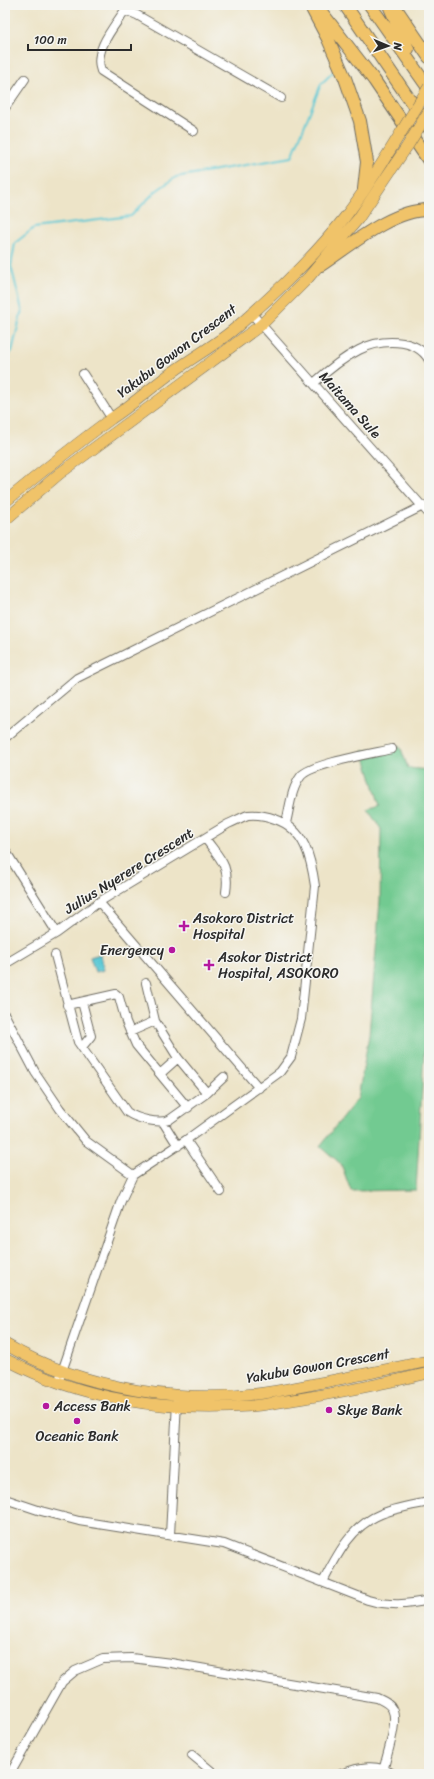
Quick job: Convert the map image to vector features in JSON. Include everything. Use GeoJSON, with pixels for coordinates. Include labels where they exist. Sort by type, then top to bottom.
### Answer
{"type":"FeatureCollection","features":[{"type":"Feature","properties":{"kind":"highway"},"geometry":{"type":"LineString","coordinates":[[310,5],[337,59],[360,121],[368,162],[364,190]]}},
{"type":"Feature","properties":{"kind":"highway"},"geometry":{"type":"LineString","coordinates":[[316,5],[374,80],[429,161]]}},
{"type":"Feature","properties":{"kind":"highway"},"geometry":{"type":"LineString","coordinates":[[345,5],[429,128]]}},
{"type":"Feature","properties":{"kind":"highway"},"geometry":{"type":"LineString","coordinates":[[370,5],[429,88]]}},
{"type":"Feature","properties":{"kind":"highway"},"geometry":{"type":"LineString","coordinates":[[389,5],[417,70]]}},
{"type":"Feature","properties":{"kind":"highway"},"geometry":{"type":"LineString","coordinates":[[394,5],[429,57]]}},
{"type":"Feature","properties":{"kind":"highway"},"geometry":{"type":"LineString","coordinates":[[321,265],[392,217],[411,211],[429,210]]}},
{"type":"Feature","properties":{"kind":"main road","name":"Yakubu Gowon Crescent"},"geometry":{"type":"LineString","coordinates":[[5,502],[50,464],[97,428],[112,419],[177,369],[219,341],[252,314],[294,274],[345,217],[429,88]]}},
{"type":"Feature","properties":{"kind":"main road","name":"Yakubu Gowon Crescent"},"geometry":{"type":"LineString","coordinates":[[7,515],[58,474],[261,325],[321,265],[358,220],[429,111]]}},
{"type":"Feature","properties":{"kind":"main road","name":"Yakubu Gowon Crescent"},"geometry":{"type":"LineString","coordinates":[[5,1344],[62,1371],[127,1388],[178,1395],[241,1395],[277,1391],[429,1361]]}},
{"type":"Feature","properties":{"kind":"main road","name":"Yakubu Gowon Crescent"},"geometry":{"type":"LineString","coordinates":[[5,1359],[58,1383],[110,1398],[177,1408],[252,1406],[360,1388],[429,1373]]}},
{"type":"Feature","properties":{"kind":"street"},"geometry":{"type":"LineString","coordinates":[[194,131],[101,72],[98,65],[101,49],[125,7],[281,98]]}},
{"type":"Feature","properties":{"kind":"street"},"geometry":{"type":"LineString","coordinates":[[5,108],[25,79]]}},
{"type":"Feature","properties":{"kind":"street","name":"Maitama Sule"},"geometry":{"type":"LineString","coordinates":[[252,314],[429,514]]}},
{"type":"Feature","properties":{"kind":"street"},"geometry":{"type":"LineString","coordinates":[[314,383],[358,350],[374,344],[400,342],[411,344],[426,355],[429,360]]}},
{"type":"Feature","properties":{"kind":"street"},"geometry":{"type":"LineString","coordinates":[[83,374],[112,419]]}},
{"type":"Feature","properties":{"kind":"street"},"geometry":{"type":"LineString","coordinates":[[5,738],[77,678],[423,506]]}},
{"type":"Feature","properties":{"kind":"street"},"geometry":{"type":"LineString","coordinates":[[58,1383],[121,1201],[133,1176],[259,1088],[280,1072],[291,1058],[298,1038],[301,1020],[315,886],[312,866],[304,846],[297,832],[286,823],[294,788],[301,774],[317,766],[392,749]]}},
{"type":"Feature","properties":{"kind":"street","name":"Julius Nyerere Crescent"},"geometry":{"type":"LineString","coordinates":[[5,964],[57,933],[99,902],[228,824],[249,815],[266,816],[286,823]]}},
{"type":"Feature","properties":{"kind":"street"},"geometry":{"type":"LineString","coordinates":[[205,838],[224,865],[227,872],[226,892]]}},
{"type":"Feature","properties":{"kind":"street"},"geometry":{"type":"LineString","coordinates":[[5,850],[57,933]]}},
{"type":"Feature","properties":{"kind":"street"},"geometry":{"type":"LineString","coordinates":[[99,902],[259,1088]]}},
{"type":"Feature","properties":{"kind":"street"},"geometry":{"type":"LineString","coordinates":[[55,955],[78,1042],[127,1112],[131,1115],[163,1122],[169,1120],[188,1108],[224,1077]]}},
{"type":"Feature","properties":{"kind":"street"},"geometry":{"type":"LineString","coordinates":[[146,983],[155,1021],[178,1058],[207,1093]]}},
{"type":"Feature","properties":{"kind":"street"},"geometry":{"type":"LineString","coordinates":[[67,1005],[116,994],[120,997],[130,1032],[136,1045],[188,1108]]}},
{"type":"Feature","properties":{"kind":"street"},"geometry":{"type":"LineString","coordinates":[[82,1002],[91,1036],[82,1047]]}},
{"type":"Feature","properties":{"kind":"street"},"geometry":{"type":"LineString","coordinates":[[5,1015],[35,1072],[60,1109],[86,1141],[133,1176]]}},
{"type":"Feature","properties":{"kind":"street"},"geometry":{"type":"LineString","coordinates":[[130,1032],[155,1021]]}},
{"type":"Feature","properties":{"kind":"street"},"geometry":{"type":"LineString","coordinates":[[160,1074],[178,1058]]}},
{"type":"Feature","properties":{"kind":"street"},"geometry":{"type":"LineString","coordinates":[[163,1122],[178,1146]]}},
{"type":"Feature","properties":{"kind":"street"},"geometry":{"type":"LineString","coordinates":[[186,1140],[221,1192]]}},
{"type":"Feature","properties":{"kind":"street"},"geometry":{"type":"LineString","coordinates":[[170,1535],[178,1395]]}},
{"type":"Feature","properties":{"kind":"street"},"geometry":{"type":"LineString","coordinates":[[5,1499],[41,1511],[79,1521],[224,1544],[383,1604],[401,1605],[429,1600]]}},
{"type":"Feature","properties":{"kind":"street"},"geometry":{"type":"LineString","coordinates":[[323,1582],[339,1552],[350,1538],[368,1521],[381,1514],[429,1502]]}},
{"type":"Feature","properties":{"kind":"street"},"geometry":{"type":"LineString","coordinates":[[10,1774],[62,1682],[75,1671],[103,1659],[131,1658],[171,1663],[378,1698],[388,1703],[395,1716],[384,1768]]}},
{"type":"Feature","properties":{"kind":"street"},"geometry":{"type":"LineString","coordinates":[[192,1755],[214,1774]]}},
{"type":"Feature","properties":{"kind":"street"},"geometry":{"type":"LineString","coordinates":[[341,1774],[371,1766],[384,1768],[393,1774]]}},
{"type":"Feature","properties":{"kind":"green space"},"geometry":{"type":"Polygon","coordinates":[[[400,746],[408,768],[429,770],[429,970],[416,1190],[351,1191],[341,1164],[320,1146],[358,1098],[369,1035],[380,901],[381,829],[368,810],[380,806],[363,751],[400,746]]]}},
{"type":"Feature","properties":{"kind":"water"},"geometry":{"type":"Polygon","coordinates":[[[100,954],[104,970],[95,972],[90,957],[100,954]]]}},
{"type":"Feature","properties":{"kind":"waterway"},"geometry":{"type":"LineString","coordinates":[[5,359],[12,351],[22,310],[11,266],[15,243],[34,228],[131,216],[156,191],[176,177],[292,157],[321,84],[333,72]]}},
{"type":"Feature","properties":{"kind":"place","name":"Asokoro District Hospital"},"geometry":{"type":"Point","coordinates":[184,926]}},
{"type":"Feature","properties":{"kind":"place","name":"Energency"},"geometry":{"type":"Point","coordinates":[172,950]}},
{"type":"Feature","properties":{"kind":"place","name":"Asokor District Hospital, ASOKORO"},"geometry":{"type":"Point","coordinates":[209,965]}},
{"type":"Feature","properties":{"kind":"place","name":"Access Bank"},"geometry":{"type":"Point","coordinates":[46,1406]}},
{"type":"Feature","properties":{"kind":"place","name":"Skye Bank"},"geometry":{"type":"Point","coordinates":[329,1410]}},
{"type":"Feature","properties":{"kind":"place","name":"Oceanic Bank"},"geometry":{"type":"Point","coordinates":[77,1421]}}]}
